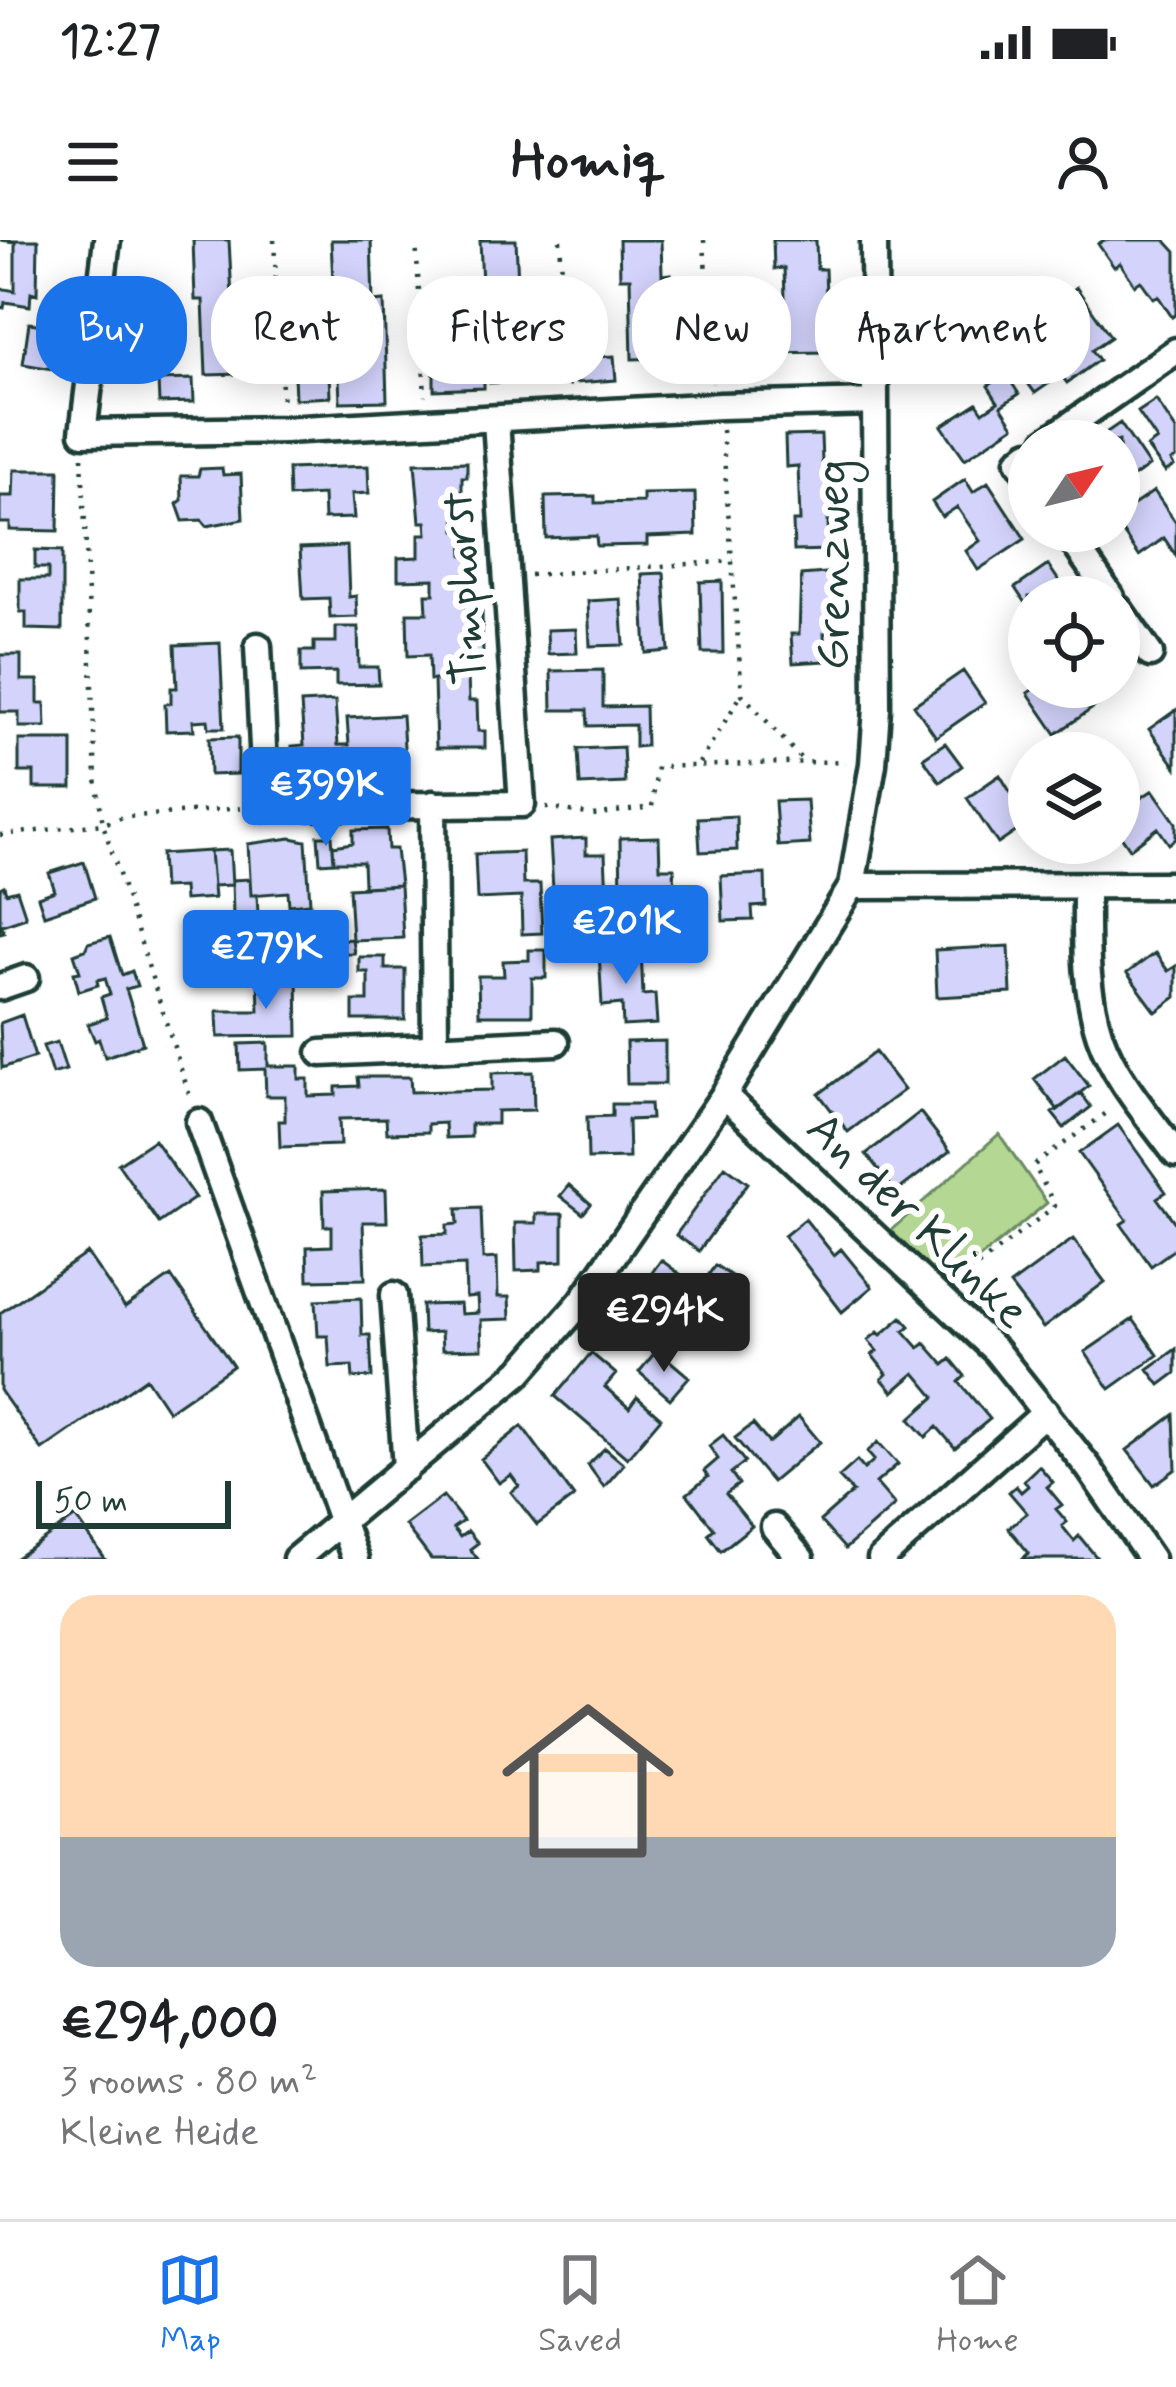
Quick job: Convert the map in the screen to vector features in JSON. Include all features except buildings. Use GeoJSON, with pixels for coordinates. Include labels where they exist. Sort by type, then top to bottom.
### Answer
{"type":"FeatureCollection","features":[{"type":"Feature","properties":{"kind":"street"},"geometry":{"type":"LineString","coordinates":[[107,240],[83,434],[496,422],[720,406],[875,402]]}},
{"type":"Feature","properties":{"kind":"street","name":"Grenzweg"},"geometry":{"type":"LineString","coordinates":[[852,886],[873,764],[877,708],[874,240]]}},
{"type":"Feature","properties":{"kind":"street"},"geometry":{"type":"LineString","coordinates":[[1077,420],[1176,350]]}},
{"type":"Feature","properties":{"kind":"street","name":"Timphorst"},"geometry":{"type":"LineString","coordinates":[[496,422],[522,804]]}},
{"type":"Feature","properties":{"kind":"street"},"geometry":{"type":"LineString","coordinates":[[1140,639],[1150,654]]}},
{"type":"Feature","properties":{"kind":"street"},"geometry":{"type":"LineString","coordinates":[[258,646],[266,807],[522,804]]}},
{"type":"Feature","properties":{"kind":"street"},"geometry":{"type":"LineString","coordinates":[[433,804],[435,1047]]}},
{"type":"Feature","properties":{"kind":"street"},"geometry":{"type":"LineString","coordinates":[[296,1559],[520,1372],[582,1301],[724,1095],[852,886],[1176,885]]}},
{"type":"Feature","properties":{"kind":"street"},"geometry":{"type":"LineString","coordinates":[[1086,888],[1085,962],[1100,1036],[1131,1094],[1176,1154]]}},
{"type":"Feature","properties":{"kind":"street"},"geometry":{"type":"LineString","coordinates":[[0,987],[26,978]]}},
{"type":"Feature","properties":{"kind":"street"},"geometry":{"type":"LineString","coordinates":[[321,1053],[556,1042]]}},
{"type":"Feature","properties":{"kind":"street","name":"An der Klinke"},"geometry":{"type":"LineString","coordinates":[[724,1095],[996,1351],[1046,1412],[1151,1559]]}},
{"type":"Feature","properties":{"kind":"street"},"geometry":{"type":"LineString","coordinates":[[200,1122],[355,1559]]}},
{"type":"Feature","properties":{"kind":"street"},"geometry":{"type":"LineString","coordinates":[[394,1295],[406,1468]]}},
{"type":"Feature","properties":{"kind":"street"},"geometry":{"type":"LineString","coordinates":[[880,1559],[1046,1412]]}},
{"type":"Feature","properties":{"kind":"street"},"geometry":{"type":"LineString","coordinates":[[774,1527],[801,1559]]}},
{"type":"Feature","properties":{"kind":"path"},"geometry":{"type":"LineString","coordinates":[[274,240],[284,430]]}},
{"type":"Feature","properties":{"kind":"path"},"geometry":{"type":"LineString","coordinates":[[416,240],[427,424]]}},
{"type":"Feature","properties":{"kind":"path"},"geometry":{"type":"LineString","coordinates":[[560,240],[570,415]]}},
{"type":"Feature","properties":{"kind":"path"},"geometry":{"type":"LineString","coordinates":[[698,763],[742,694],[720,406],[712,391],[704,240]]}},
{"type":"Feature","properties":{"kind":"path"},"geometry":{"type":"LineString","coordinates":[[83,434],[96,779],[104,824],[200,1122]]}},
{"type":"Feature","properties":{"kind":"path"},"geometry":{"type":"LineString","coordinates":[[505,577],[734,561]]}},
{"type":"Feature","properties":{"kind":"path"},"geometry":{"type":"LineString","coordinates":[[742,694],[804,762]]}},
{"type":"Feature","properties":{"kind":"path"},"geometry":{"type":"LineString","coordinates":[[522,804],[593,815],[652,807],[657,767],[873,764]]}},
{"type":"Feature","properties":{"kind":"path"},"geometry":{"type":"LineString","coordinates":[[0,835],[104,824],[123,817],[266,807]]}},
{"type":"Feature","properties":{"kind":"path"},"geometry":{"type":"LineString","coordinates":[[940,1295],[1055,1206],[1034,1166],[1131,1094]]}},
{"type":"Feature","properties":{"kind":"green space"},"geometry":{"type":"Polygon","coordinates":[[[999,1134],[1047,1203],[942,1289],[888,1233],[999,1134]]]}}]}
